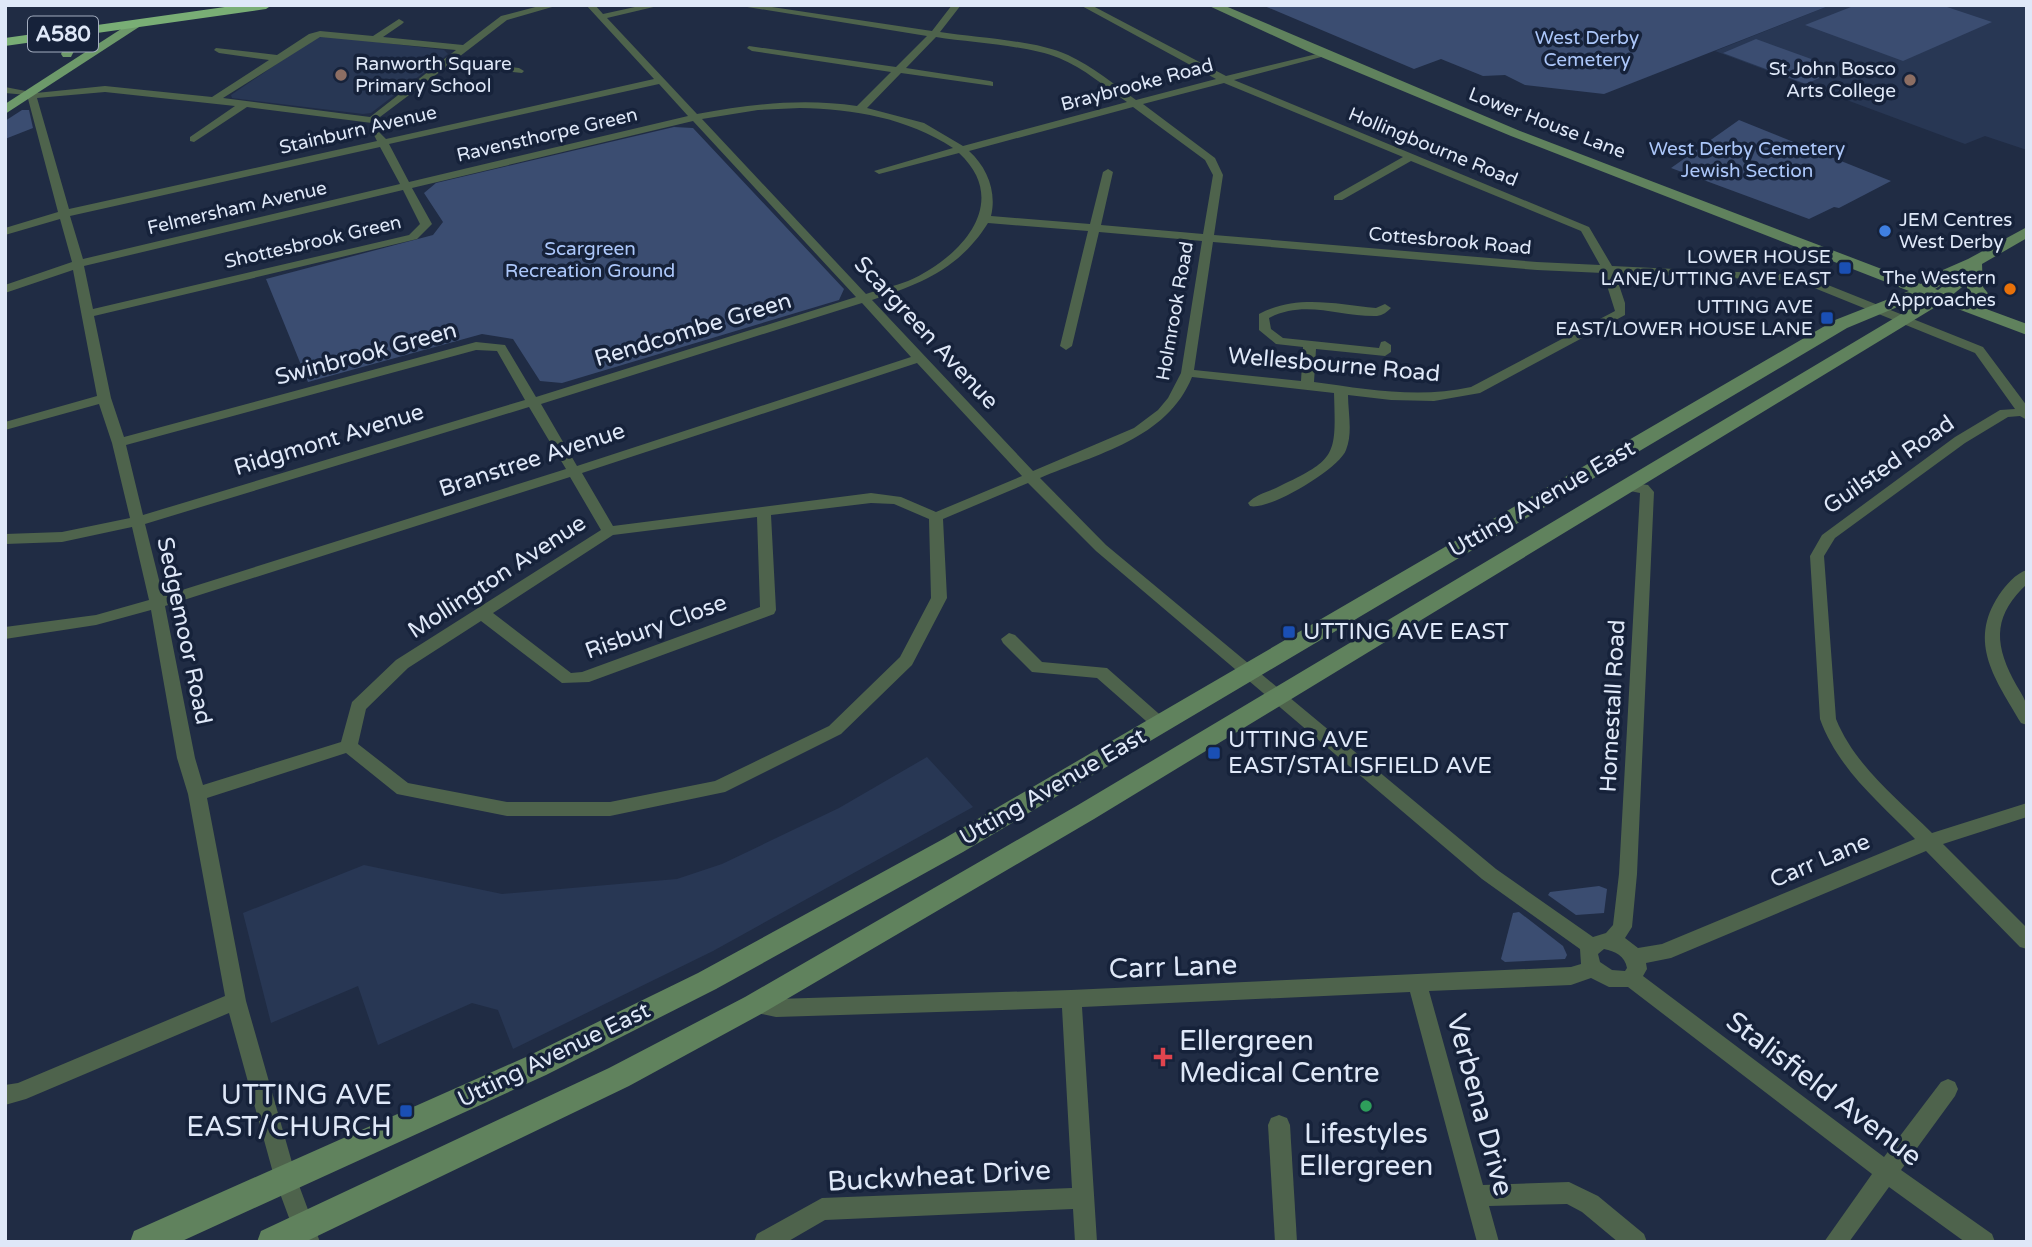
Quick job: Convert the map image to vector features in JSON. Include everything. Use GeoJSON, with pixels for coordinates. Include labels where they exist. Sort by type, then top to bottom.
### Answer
{"type":"FeatureCollection","features":[{"type":"Feature","properties":{"kind":"highway","name":"A580"},"geometry":{"type":"LineString","coordinates":[[5,33],[200,5]]}},
{"type":"Feature","properties":{"kind":"highway","name":"A580"},"geometry":{"type":"LineString","coordinates":[[5,43],[266,5]]}},
{"type":"Feature","properties":{"kind":"highway","name":"A580"},"geometry":{"type":"LineString","coordinates":[[129,23],[151,12]]}},
{"type":"Feature","properties":{"kind":"highway"},"geometry":{"type":"LineString","coordinates":[[107,18],[129,23]]}},
{"type":"Feature","properties":{"kind":"main road","name":"A580"},"geometry":{"type":"LineString","coordinates":[[7,91],[67,54],[129,23]]}},
{"type":"Feature","properties":{"kind":"main road","name":"A580"},"geometry":{"type":"LineString","coordinates":[[5,110],[32,94],[129,23]]}},
{"type":"Feature","properties":{"kind":"main road"},"geometry":{"type":"LineString","coordinates":[[57,35],[73,41],[67,54]]}},
{"type":"Feature","properties":{"kind":"street"},"geometry":{"type":"LineString","coordinates":[[7,91],[32,94],[105,89],[372,120],[504,18],[555,5]]}},
{"type":"Feature","properties":{"kind":"street","name":"Scargreen Avenue"},"geometry":{"type":"LineString","coordinates":[[590,5],[919,358],[1101,548],[1278,697]]}},
{"type":"Feature","properties":{"kind":"street"},"geometry":{"type":"LineString","coordinates":[[601,17],[658,5]]}},
{"type":"Feature","properties":{"kind":"street"},"geometry":{"type":"LineString","coordinates":[[739,5],[1041,50],[1062,56],[1086,68],[1136,104]]}},
{"type":"Feature","properties":{"kind":"street"},"geometry":{"type":"LineString","coordinates":[[860,109],[934,34],[957,5]]}},
{"type":"Feature","properties":{"kind":"street","name":"Hollingbourne Road"},"geometry":{"type":"LineString","coordinates":[[1084,5],[1225,80],[1586,229],[1592,236],[1606,269]]}},
{"type":"Feature","properties":{"kind":"street","name":"Lower House Lane"},"geometry":{"type":"LineString","coordinates":[[1213,5],[1481,121],[1876,272],[2027,316]]}},
{"type":"Feature","properties":{"kind":"street","name":"Lower House Lane"},"geometry":{"type":"LineString","coordinates":[[1231,5],[1493,113],[1937,289],[2027,330]]}},
{"type":"Feature","properties":{"kind":"street"},"geometry":{"type":"LineString","coordinates":[[376,38],[399,22]]}},
{"type":"Feature","properties":{"kind":"street"},"geometry":{"type":"LineString","coordinates":[[214,100],[320,33],[463,48]]}},
{"type":"Feature","properties":{"kind":"street"},"geometry":{"type":"LineString","coordinates":[[752,48],[990,84]]}},
{"type":"Feature","properties":{"kind":"street"},"geometry":{"type":"LineString","coordinates":[[219,50],[278,58]]}},
{"type":"Feature","properties":{"kind":"street","name":"Braybrooke Road"},"geometry":{"type":"LineString","coordinates":[[878,171],[1321,54]]}},
{"type":"Feature","properties":{"kind":"street"},"geometry":{"type":"LineString","coordinates":[[447,62],[519,71]]}},
{"type":"Feature","properties":{"kind":"street","name":"Stainburn Avenue"},"geometry":{"type":"LineString","coordinates":[[5,233],[63,214],[660,81]]}},
{"type":"Feature","properties":{"kind":"street","name":"Sedgemoor Road"},"geometry":{"type":"LineString","coordinates":[[32,94],[78,264],[104,398],[120,443],[157,603],[236,1001],[286,1180],[305,1235]]}},
{"type":"Feature","properties":{"kind":"street","name":"Ravensthorpe Green"},"geometry":{"type":"LineString","coordinates":[[405,187],[696,117],[738,109],[797,104],[860,109],[917,124],[962,150]]}},
{"type":"Feature","properties":{"kind":"street","name":"Holmrook Road"},"geometry":{"type":"LineString","coordinates":[[1032,477],[1139,431],[1159,418],[1178,396],[1187,373],[1218,175],[1210,158],[1136,104]]}},
{"type":"Feature","properties":{"kind":"street"},"geometry":{"type":"LineString","coordinates":[[194,139],[243,105]]}},
{"type":"Feature","properties":{"kind":"street","name":"Shottesbrook Green"},"geometry":{"type":"LineString","coordinates":[[88,314],[413,237],[426,224],[372,120]]}},
{"type":"Feature","properties":{"kind":"street"},"geometry":{"type":"LineString","coordinates":[[962,150],[979,169],[986,184],[986,219]]}},
{"type":"Feature","properties":{"kind":"street"},"geometry":{"type":"LineString","coordinates":[[1338,198],[1409,158]]}},
{"type":"Feature","properties":{"kind":"street"},"geometry":{"type":"LineString","coordinates":[[1066,345],[1108,172]]}},
{"type":"Feature","properties":{"kind":"street","name":"Felmersham Avenue"},"geometry":{"type":"LineString","coordinates":[[5,289],[78,264],[405,187]]}},
{"type":"Feature","properties":{"kind":"street","name":"Cottesbrook Road"},"geometry":{"type":"LineString","coordinates":[[986,219],[1538,266],[1799,278],[1911,315],[1979,350],[2026,413]]}},
{"type":"Feature","properties":{"kind":"street","name":"Rendcombe Green"},"geometry":{"type":"LineString","coordinates":[[533,402],[913,283],[943,265],[964,248],[986,219]]}},
{"type":"Feature","properties":{"kind":"street"},"geometry":{"type":"LineString","coordinates":[[1937,289],[1964,277],[1974,262],[2027,231]]}},
{"type":"Feature","properties":{"kind":"street"},"geometry":{"type":"LineString","coordinates":[[1974,262],[1974,284],[1986,302]]}},
{"type":"Feature","properties":{"kind":"street","name":"Wellesbourne Road"},"geometry":{"type":"LineString","coordinates":[[1187,373],[1436,398],[1475,390],[1621,312],[1606,269]]}},
{"type":"Feature","properties":{"kind":"street"},"geometry":{"type":"LineString","coordinates":[[1876,272],[1892,290],[1884,305]]}},
{"type":"Feature","properties":{"kind":"street","name":"Utting Avenue East"},"geometry":{"type":"LineString","coordinates":[[145,1242],[536,1066],[707,981],[954,845],[1841,324],[1884,305],[1937,289]]}},
{"type":"Feature","properties":{"kind":"street","name":"Utting Avenue East"},"geometry":{"type":"LineString","coordinates":[[272,1242],[305,1235],[619,1077],[754,1005],[1086,812],[1911,315],[1937,289]]}},
{"type":"Feature","properties":{"kind":"street"},"geometry":{"type":"LineString","coordinates":[[1385,308],[1378,312],[1289,304],[1275,308],[1263,317],[1265,330],[1280,341],[1385,352],[1385,345]]}},
{"type":"Feature","properties":{"kind":"street"},"geometry":{"type":"LineString","coordinates":[[1911,315],[1964,311],[1998,319]]}},
{"type":"Feature","properties":{"kind":"street"},"geometry":{"type":"LineString","coordinates":[[1307,385],[1310,345]]}},
{"type":"Feature","properties":{"kind":"street","name":"Swinbrook Green"},"geometry":{"type":"LineString","coordinates":[[120,443],[476,346],[501,348],[609,531]]}},
{"type":"Feature","properties":{"kind":"street","name":"Branstree Avenue"},"geometry":{"type":"LineString","coordinates":[[5,634],[96,620],[157,603],[576,471],[919,358]]}},
{"type":"Feature","properties":{"kind":"street"},"geometry":{"type":"LineString","coordinates":[[1255,503],[1325,467],[1335,459],[1340,450],[1341,390]]}},
{"type":"Feature","properties":{"kind":"street"},"geometry":{"type":"LineString","coordinates":[[5,426],[104,398]]}},
{"type":"Feature","properties":{"kind":"street","name":"Ridgmont Avenue"},"geometry":{"type":"LineString","coordinates":[[5,539],[62,537],[138,521],[533,402]]}},
{"type":"Feature","properties":{"kind":"street","name":"Guilsted Road"},"geometry":{"type":"LineString","coordinates":[[2026,413],[2005,413],[1960,440],[1829,535],[1817,556],[1828,719],[1832,729],[1852,764],[2027,941]]}},
{"type":"Feature","properties":{"kind":"street"},"geometry":{"type":"LineString","coordinates":[[197,794],[349,746],[403,789],[507,809],[610,809],[719,788],[835,730],[906,661],[939,598],[936,517],[1032,477]]}},
{"type":"Feature","properties":{"kind":"street","name":"Homestall Road"},"geometry":{"type":"LineString","coordinates":[[1601,944],[1622,927],[1628,874],[1647,492],[1643,488],[1625,486]]}},
{"type":"Feature","properties":{"kind":"street","name":"Mollington Avenue"},"geometry":{"type":"LineString","coordinates":[[349,746],[358,706],[402,664],[609,531],[871,499],[897,500],[936,517]]}},
{"type":"Feature","properties":{"kind":"street","name":"Risbury Close"},"geometry":{"type":"LineString","coordinates":[[483,614],[568,679],[595,674],[768,610],[764,513]]}},
{"type":"Feature","properties":{"kind":"street"},"geometry":{"type":"LineString","coordinates":[[2027,575],[2009,589],[1994,614],[1989,639],[2000,672],[2027,719]]}},
{"type":"Feature","properties":{"kind":"street"},"geometry":{"type":"LineString","coordinates":[[1009,639],[1038,668],[1101,672],[1160,724]]}},
{"type":"Feature","properties":{"kind":"street","name":"Stalisfield Avenue"},"geometry":{"type":"LineString","coordinates":[[1278,697],[1489,874],[1601,944],[1624,947],[1632,968],[1886,1172],[1984,1242]]}},
{"type":"Feature","properties":{"kind":"street","name":"Carr Lane"},"geometry":{"type":"LineString","coordinates":[[1632,968],[1664,952],[1928,842],[2027,810]]}},
{"type":"Feature","properties":{"kind":"street"},"geometry":{"type":"LineString","coordinates":[[1601,944],[1587,957],[1599,975],[1616,981],[1632,968]]}},
{"type":"Feature","properties":{"kind":"street","name":"Carr Lane"},"geometry":{"type":"LineString","coordinates":[[754,1005],[776,1008],[1070,999],[1571,976],[1593,969]]}},
{"type":"Feature","properties":{"kind":"street","name":"Verbena Drive"},"geometry":{"type":"LineString","coordinates":[[1417,983],[1488,1242]]}},
{"type":"Feature","properties":{"kind":"street"},"geometry":{"type":"LineString","coordinates":[[1070,999],[1086,1242]]}},
{"type":"Feature","properties":{"kind":"street"},"geometry":{"type":"LineString","coordinates":[[5,1095],[19,1092],[236,1001]]}},
{"type":"Feature","properties":{"kind":"street"},"geometry":{"type":"LineString","coordinates":[[1835,1242],[1948,1089]]}},
{"type":"Feature","properties":{"kind":"street"},"geometry":{"type":"LineString","coordinates":[[1279,1125],[1286,1242]]}},
{"type":"Feature","properties":{"kind":"street"},"geometry":{"type":"LineString","coordinates":[[1476,1196],[1569,1193],[1590,1203],[1636,1242]]}},
{"type":"Feature","properties":{"kind":"street","name":"Buckwheat Drive"},"geometry":{"type":"LineString","coordinates":[[765,1242],[822,1209],[1083,1198]]}},
{"type":"Feature","properties":{"kind":"shaded area","name":"St John Bosco Arts College"},"geometry":{"type":"Polygon","coordinates":[[[1831,5],[2027,5],[2027,150],[1985,136],[1965,144],[1715,51],[1831,5]]]}},
{"type":"Feature","properties":{"kind":"shaded area","name":"Ranworth Square Primary School"},"geometry":{"type":"Polygon","coordinates":[[[327,36],[444,50],[448,54],[371,113],[232,98],[231,95],[315,38],[327,36]]]}},
{"type":"Feature","properties":{"kind":"shaded area"},"geometry":{"type":"Polygon","coordinates":[[[927,757],[973,807],[713,951],[513,1049],[498,1010],[472,1003],[378,1045],[358,986],[271,1023],[243,913],[364,865],[502,894],[677,879],[722,864],[839,808],[927,757]]]}},
{"type":"Feature","properties":{"kind":"green space","name":"West Derby Cemetery"},"geometry":{"type":"Polygon","coordinates":[[[1262,5],[1831,5],[1604,94],[1525,85],[1505,75],[1483,76],[1441,59],[1414,69],[1262,5]]]}},
{"type":"Feature","properties":{"kind":"green space"},"geometry":{"type":"Polygon","coordinates":[[[1856,5],[1941,5],[1992,22],[1903,61],[1805,25],[1856,5]]]}},
{"type":"Feature","properties":{"kind":"green space"},"geometry":{"type":"Polygon","coordinates":[[[1756,39],[1839,69],[1806,84],[1723,53],[1756,39]]]}},
{"type":"Feature","properties":{"kind":"green space"},"geometry":{"type":"Polygon","coordinates":[[[22,110],[29,110],[33,128],[5,139],[5,121],[22,110]]]}},
{"type":"Feature","properties":{"kind":"green space","name":"West Derby Cemetery Jewish Section"},"geometry":{"type":"Polygon","coordinates":[[[1739,120],[1891,181],[1839,208],[1834,207],[1809,219],[1671,168],[1739,120]]]}},
{"type":"Feature","properties":{"kind":"green space","name":"Scargreen Recreation Ground"},"geometry":{"type":"Polygon","coordinates":[[[674,127],[693,128],[844,289],[839,300],[562,383],[540,381],[513,339],[482,334],[308,382],[266,279],[433,235],[443,222],[424,193],[436,183],[674,127]]]}},
{"type":"Feature","properties":{"kind":"green space"},"geometry":{"type":"Polygon","coordinates":[[[1599,886],[1607,889],[1604,913],[1576,915],[1548,895],[1550,892],[1599,886]]]}},
{"type":"Feature","properties":{"kind":"green space"},"geometry":{"type":"Polygon","coordinates":[[[1519,912],[1563,946],[1567,955],[1565,959],[1505,962],[1501,959],[1513,913],[1519,912]]]}},
{"type":"Feature","properties":{"kind":"place","name":"Ranworth Square Primary School"},"geometry":{"type":"Point","coordinates":[341,75]}},
{"type":"Feature","properties":{"kind":"place","name":"St John Bosco Arts College"},"geometry":{"type":"Point","coordinates":[1910,80]}},
{"type":"Feature","properties":{"kind":"place","name":"JEM Centres West Derby"},"geometry":{"type":"Point","coordinates":[1885,231]}},
{"type":"Feature","properties":{"kind":"place","name":"LOWER HOUSE LANE/UTTING AVE EAST"},"geometry":{"type":"Point","coordinates":[1845,268]}},
{"type":"Feature","properties":{"kind":"place","name":"The Western Approaches"},"geometry":{"type":"Point","coordinates":[2010,289]}},
{"type":"Feature","properties":{"kind":"place","name":"UTTING AVE EAST/LOWER HOUSE LANE"},"geometry":{"type":"Point","coordinates":[1827,318]}},
{"type":"Feature","properties":{"kind":"place","name":"UTTING AVE EAST"},"geometry":{"type":"Point","coordinates":[1289,632]}},
{"type":"Feature","properties":{"kind":"place","name":"UTTING AVE EAST/STALISFIELD AVE"},"geometry":{"type":"Point","coordinates":[1214,753]}},
{"type":"Feature","properties":{"kind":"place","name":"Ellergreen Medical Centre"},"geometry":{"type":"Point","coordinates":[1163,1057]}},
{"type":"Feature","properties":{"kind":"place","name":"Lifestyles Ellergreen"},"geometry":{"type":"Point","coordinates":[1366,1106]}},
{"type":"Feature","properties":{"kind":"place","name":"UTTING AVE EAST/CHURCH"},"geometry":{"type":"Point","coordinates":[406,1111]}}]}
